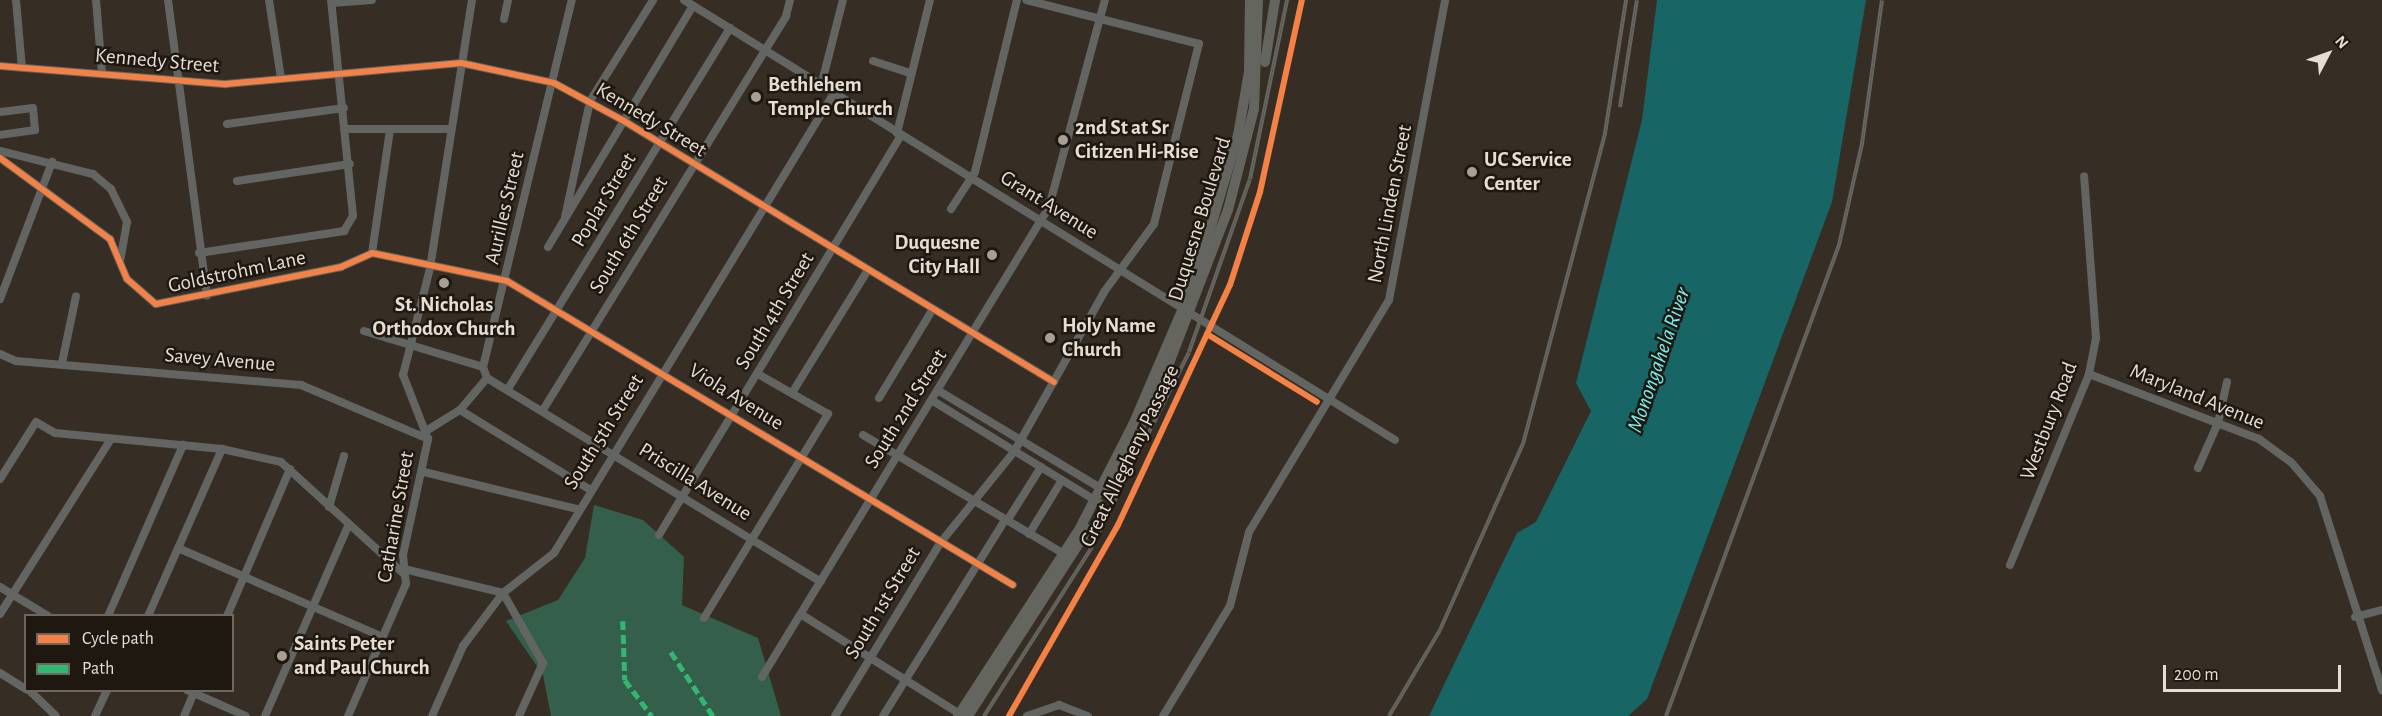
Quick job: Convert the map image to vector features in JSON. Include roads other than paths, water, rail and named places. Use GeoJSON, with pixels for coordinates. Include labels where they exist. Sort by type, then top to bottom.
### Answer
{"type":"FeatureCollection","features":[{"type":"Feature","properties":{"kind":"main road","name":"Duquesne Boulevard"},"geometry":{"type":"LineString","coordinates":[[1187,311],[1211,232],[1241,116],[1249,72],[1250,0]]}},
{"type":"Feature","properties":{"kind":"main road","name":"Duquesne Boulevard"},"geometry":{"type":"LineString","coordinates":[[1098,502],[1187,311],[1228,210],[1254,109],[1258,0]]}},
{"type":"Feature","properties":{"kind":"main road"},"geometry":{"type":"LineString","coordinates":[[1241,116],[1254,109],[1275,0]]}},
{"type":"Feature","properties":{"kind":"main road"},"geometry":{"type":"LineString","coordinates":[[962,715],[1098,502]]}},
{"type":"Feature","properties":{"kind":"main road"},"geometry":{"type":"LineString","coordinates":[[962,715],[1029,628],[1098,502]]}},
{"type":"Feature","properties":{"kind":"street"},"geometry":{"type":"LineString","coordinates":[[16,0],[22,68]]}},
{"type":"Feature","properties":{"kind":"street"},"geometry":{"type":"LineString","coordinates":[[96,0],[102,73]]}},
{"type":"Feature","properties":{"kind":"street"},"geometry":{"type":"LineString","coordinates":[[168,0],[176,78],[207,295]]}},
{"type":"Feature","properties":{"kind":"street"},"geometry":{"type":"LineString","coordinates":[[269,0],[281,78]]}},
{"type":"Feature","properties":{"kind":"street"},"geometry":{"type":"LineString","coordinates":[[200,253],[344,231],[353,216],[347,129],[331,2],[372,0]]}},
{"type":"Feature","properties":{"kind":"street","name":"Catharine Street"},"geometry":{"type":"LineString","coordinates":[[348,716],[406,584],[404,571],[424,472],[427,435],[403,375],[430,268],[472,0]]}},
{"type":"Feature","properties":{"kind":"street"},"geometry":{"type":"LineString","coordinates":[[504,19],[508,0]]}},
{"type":"Feature","properties":{"kind":"street","name":"Aurilles Street"},"geometry":{"type":"LineString","coordinates":[[483,367],[507,281],[572,0]]}},
{"type":"Feature","properties":{"kind":"street"},"geometry":{"type":"LineString","coordinates":[[564,222],[590,101],[653,0]]}},
{"type":"Feature","properties":{"kind":"street","name":"Grant Avenue"},"geometry":{"type":"LineString","coordinates":[[684,0],[766,48],[821,86],[1395,440]]}},
{"type":"Feature","properties":{"kind":"street","name":"South 6th Street"},"geometry":{"type":"LineString","coordinates":[[543,410],[786,16],[790,0]]}},
{"type":"Feature","properties":{"kind":"street"},"geometry":{"type":"LineString","coordinates":[[821,86],[843,0]]}},
{"type":"Feature","properties":{"kind":"street","name":"South 4th Street"},"geometry":{"type":"LineString","coordinates":[[659,535],[833,249],[899,134],[911,73],[930,0]]}},
{"type":"Feature","properties":{"kind":"street"},"geometry":{"type":"LineString","coordinates":[[951,209],[970,178],[1017,0]]}},
{"type":"Feature","properties":{"kind":"street"},"geometry":{"type":"LineString","coordinates":[[1027,0],[1100,19]]}},
{"type":"Feature","properties":{"kind":"street","name":"South 2nd Street"},"geometry":{"type":"LineString","coordinates":[[762,677],[933,401],[1055,194],[1104,0]]}},
{"type":"Feature","properties":{"kind":"street","name":"North Linden Street"},"geometry":{"type":"LineString","coordinates":[[1163,716],[1230,606],[1249,532],[1330,400],[1391,293],[1445,0]]}},
{"type":"Feature","properties":{"kind":"street"},"geometry":{"type":"LineString","coordinates":[[548,247],[693,6]]}},
{"type":"Feature","properties":{"kind":"street","name":"South 1st Street"},"geometry":{"type":"LineString","coordinates":[[835,716],[941,542],[1014,452],[1019,439],[1121,270],[1154,224],[1199,45],[1100,19]]}},
{"type":"Feature","properties":{"kind":"street","name":"Poplar Street"},"geometry":{"type":"LineString","coordinates":[[508,389],[730,28]]}},
{"type":"Feature","properties":{"kind":"street"},"geometry":{"type":"LineString","coordinates":[[873,61],[911,73]]}},
{"type":"Feature","properties":{"kind":"street","name":"Kennedy Street"},"geometry":{"type":"LineString","coordinates":[[0,66],[176,78],[226,84],[461,63],[554,83],[660,142],[763,207],[1054,382]]}},
{"type":"Feature","properties":{"kind":"street","name":"South 5th Street"},"geometry":{"type":"LineString","coordinates":[[432,716],[463,646],[502,593],[543,566],[834,93]]}},
{"type":"Feature","properties":{"kind":"street"},"geometry":{"type":"LineString","coordinates":[[0,112],[33,108],[35,130],[0,135]]}},
{"type":"Feature","properties":{"kind":"street"},"geometry":{"type":"LineString","coordinates":[[228,124],[344,108]]}},
{"type":"Feature","properties":{"kind":"street"},"geometry":{"type":"LineString","coordinates":[[347,129],[451,129]]}},
{"type":"Feature","properties":{"kind":"street"},"geometry":{"type":"LineString","coordinates":[[390,129],[372,253],[430,268]]}},
{"type":"Feature","properties":{"kind":"street"},"geometry":{"type":"LineString","coordinates":[[0,151],[52,162],[93,174],[111,189],[128,222],[120,261]]}},
{"type":"Feature","properties":{"kind":"street","name":"Goldstrohm Lane"},"geometry":{"type":"LineString","coordinates":[[0,158],[110,239],[133,288],[156,304],[341,267],[372,253]]}},
{"type":"Feature","properties":{"kind":"street"},"geometry":{"type":"LineString","coordinates":[[0,299],[52,162]]}},
{"type":"Feature","properties":{"kind":"street"},"geometry":{"type":"LineString","coordinates":[[237,181],[350,164]]}},
{"type":"Feature","properties":{"kind":"street","name":"Westbury Road"},"geometry":{"type":"LineString","coordinates":[[2010,565],[2089,374],[2095,300],[2084,176]]}},
{"type":"Feature","properties":{"kind":"street","name":"Viola Avenue"},"geometry":{"type":"LineString","coordinates":[[430,268],[507,281],[558,308],[1013,585]]}},
{"type":"Feature","properties":{"kind":"street"},"geometry":{"type":"LineString","coordinates":[[792,393],[868,270]]}},
{"type":"Feature","properties":{"kind":"street"},"geometry":{"type":"LineString","coordinates":[[0,274],[9,278]]}},
{"type":"Feature","properties":{"kind":"street"},"geometry":{"type":"LineString","coordinates":[[62,363],[76,296]]}},
{"type":"Feature","properties":{"kind":"street"},"geometry":{"type":"LineString","coordinates":[[879,398],[933,309]]}},
{"type":"Feature","properties":{"kind":"street"},"geometry":{"type":"LineString","coordinates":[[364,332],[483,367],[487,378],[460,410],[427,435]]}},
{"type":"Feature","properties":{"kind":"street","name":"Savey Avenue"},"geometry":{"type":"LineString","coordinates":[[0,354],[62,363],[301,385],[427,435]]}},
{"type":"Feature","properties":{"kind":"street"},"geometry":{"type":"LineString","coordinates":[[704,618],[828,414],[758,374]]}},
{"type":"Feature","properties":{"kind":"street","name":"Maryland Avenue"},"geometry":{"type":"LineString","coordinates":[[2089,374],[2259,439],[2291,462],[2320,496],[2355,617],[2382,690]]}},
{"type":"Feature","properties":{"kind":"street","name":"Priscilla Avenue"},"geometry":{"type":"LineString","coordinates":[[487,378],[613,452],[821,582]]}},
{"type":"Feature","properties":{"kind":"street"},"geometry":{"type":"LineString","coordinates":[[2198,468],[2217,423],[2227,382]]}},
{"type":"Feature","properties":{"kind":"street"},"geometry":{"type":"LineString","coordinates":[[939,391],[1104,490]]}},
{"type":"Feature","properties":{"kind":"street"},"geometry":{"type":"LineString","coordinates":[[933,401],[1098,502]]}},
{"type":"Feature","properties":{"kind":"street"},"geometry":{"type":"LineString","coordinates":[[460,410],[590,489]]}},
{"type":"Feature","properties":{"kind":"street"},"geometry":{"type":"LineString","coordinates":[[0,479],[36,422],[55,433],[222,449],[281,462],[348,526],[404,571],[502,593],[543,663],[519,716]]}},
{"type":"Feature","properties":{"kind":"street"},"geometry":{"type":"LineString","coordinates":[[863,435],[1064,554]]}},
{"type":"Feature","properties":{"kind":"street"},"geometry":{"type":"LineString","coordinates":[[0,614],[111,439]]}},
{"type":"Feature","properties":{"kind":"street"},"geometry":{"type":"LineString","coordinates":[[108,614],[183,445]]}},
{"type":"Feature","properties":{"kind":"street"},"geometry":{"type":"LineString","coordinates":[[148,614],[222,449]]}},
{"type":"Feature","properties":{"kind":"street"},"geometry":{"type":"LineString","coordinates":[[328,507],[344,456]]}},
{"type":"Feature","properties":{"kind":"street"},"geometry":{"type":"LineString","coordinates":[[883,716],[1041,467]]}},
{"type":"Feature","properties":{"kind":"street"},"geometry":{"type":"LineString","coordinates":[[226,614],[290,469]]}},
{"type":"Feature","properties":{"kind":"street"},"geometry":{"type":"LineString","coordinates":[[424,472],[577,509]]}},
{"type":"Feature","properties":{"kind":"street"},"geometry":{"type":"LineString","coordinates":[[1029,534],[1062,480]]}},
{"type":"Feature","properties":{"kind":"street"},"geometry":{"type":"LineString","coordinates":[[265,716],[348,526]]}},
{"type":"Feature","properties":{"kind":"street"},"geometry":{"type":"LineString","coordinates":[[178,549],[383,637]]}},
{"type":"Feature","properties":{"kind":"street"},"geometry":{"type":"LineString","coordinates":[[0,587],[46,614]]}},
{"type":"Feature","properties":{"kind":"street"},"geometry":{"type":"LineString","coordinates":[[2355,617],[2382,610]]}},
{"type":"Feature","properties":{"kind":"street"},"geometry":{"type":"LineString","coordinates":[[802,615],[962,715]]}},
{"type":"Feature","properties":{"kind":"street"},"geometry":{"type":"LineString","coordinates":[[0,673],[24,687]]}},
{"type":"Feature","properties":{"kind":"street"},"geometry":{"type":"LineString","coordinates":[[30,692],[56,716]]}},
{"type":"Feature","properties":{"kind":"street"},"geometry":{"type":"LineString","coordinates":[[95,716],[106,692]]}},
{"type":"Feature","properties":{"kind":"street"},"geometry":{"type":"LineString","coordinates":[[184,716],[192,692]]}},
{"type":"Feature","properties":{"kind":"street"},"geometry":{"type":"LineString","coordinates":[[194,692],[246,716]]}},
{"type":"Feature","properties":{"kind":"street"},"geometry":{"type":"LineString","coordinates":[[1027,716],[1070,705],[1088,716]]}},
{"type":"Feature","properties":{"kind":"water","name":"Monongahela River"},"geometry":{"type":"Polygon","coordinates":[[[1657,0],[1866,0],[1832,202],[1647,699],[1628,716],[1429,716],[1517,533],[1536,522],[1591,411],[1576,383],[1642,120],[1657,0]]]}},
{"type":"Feature","properties":{"kind":"railway"},"geometry":{"type":"LineString","coordinates":[[984,716],[1090,550],[1189,352],[1250,179],[1287,0]]}},
{"type":"Feature","properties":{"kind":"railway"},"geometry":{"type":"LineString","coordinates":[[1389,716],[1440,630],[1523,444],[1605,133],[1626,0]]}},
{"type":"Feature","properties":{"kind":"railway"},"geometry":{"type":"LineString","coordinates":[[1620,107],[1637,0]]}},
{"type":"Feature","properties":{"kind":"railway"},"geometry":{"type":"LineString","coordinates":[[1666,716],[1839,245],[1862,144],[1882,0]]}},
{"type":"Feature","properties":{"kind":"place","name":"Bethlehem Temple Church"},"geometry":{"type":"Point","coordinates":[756,97]}},
{"type":"Feature","properties":{"kind":"place","name":"2nd St at Sr Citizen Hi-Rise"},"geometry":{"type":"Point","coordinates":[1063,140]}},
{"type":"Feature","properties":{"kind":"place","name":"UC Service Center"},"geometry":{"type":"Point","coordinates":[1472,172]}},
{"type":"Feature","properties":{"kind":"place","name":"Duquesne City Hall"},"geometry":{"type":"Point","coordinates":[992,255]}},
{"type":"Feature","properties":{"kind":"place","name":"St. Nicholas Orthodox Church"},"geometry":{"type":"Point","coordinates":[444,283]}},
{"type":"Feature","properties":{"kind":"place","name":"Holy Name Church"},"geometry":{"type":"Point","coordinates":[1050,338]}},
{"type":"Feature","properties":{"kind":"place","name":"Saints Peter and Paul Church"},"geometry":{"type":"Point","coordinates":[282,656]}}]}
